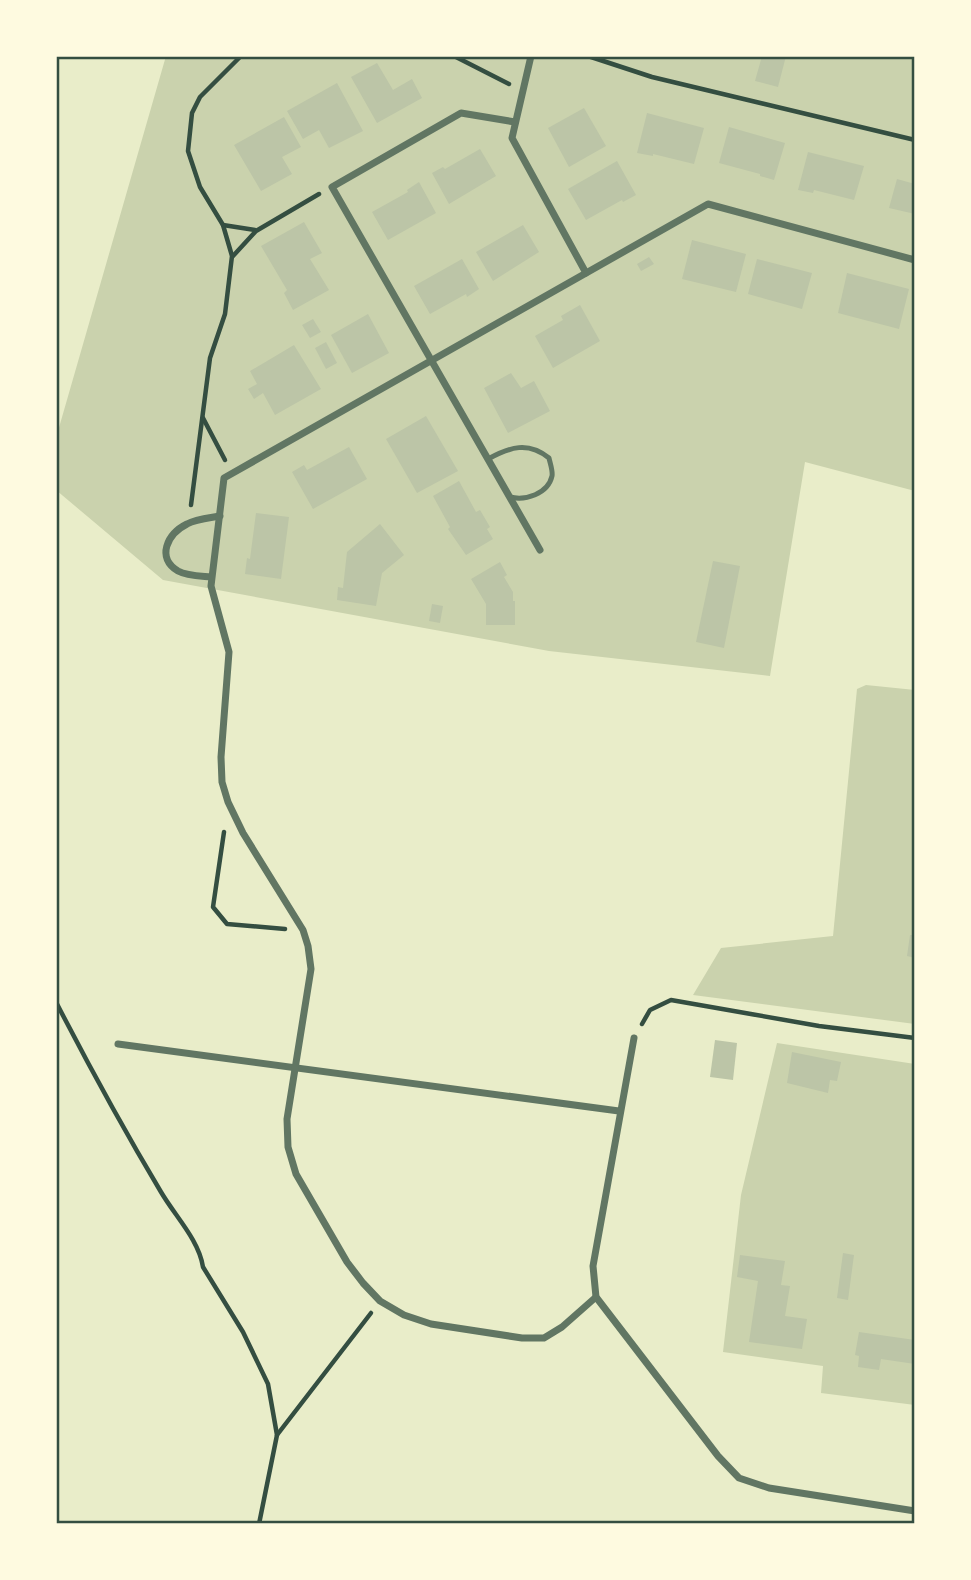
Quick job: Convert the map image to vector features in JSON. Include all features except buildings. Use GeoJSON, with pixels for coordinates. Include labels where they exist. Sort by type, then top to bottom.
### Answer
{"type":"FeatureCollection","features":[{"type":"Feature","properties":{"kind":"street"},"geometry":{"type":"LineString","coordinates":[[531,56],[512,138],[586,272]]}},
{"type":"Feature","properties":{"kind":"street"},"geometry":{"type":"LineString","coordinates":[[515,122],[461,113],[332,187],[540,550]]}},
{"type":"Feature","properties":{"kind":"street"},"geometry":{"type":"LineString","coordinates":[[596,1297],[562,1327],[544,1338],[522,1338],[431,1324],[404,1315],[380,1301],[363,1283],[347,1262],[296,1174],[288,1147],[287,1118],[311,969],[303,930],[243,833],[222,782],[221,757],[229,652],[213,602],[211,577],[224,478],[708,204],[915,260]]}},
{"type":"Feature","properties":{"kind":"street"},"geometry":{"type":"LineString","coordinates":[[211,577],[181,573],[169,564],[165,549],[171,535],[188,523],[220,516]]}},
{"type":"Feature","properties":{"kind":"street"},"geometry":{"type":"LineString","coordinates":[[634,1038],[593,1266],[596,1297],[718,1457],[739,1478],[769,1488],[915,1511]]}},
{"type":"Feature","properties":{"kind":"street"},"geometry":{"type":"LineString","coordinates":[[118,1044],[619,1111]]}},
{"type":"Feature","properties":{"kind":"lane"},"geometry":{"type":"LineString","coordinates":[[488,459],[503,451],[520,447],[537,448],[549,458],[552,475],[545,487],[532,497],[510,497]]}},
{"type":"Feature","properties":{"kind":"path"},"geometry":{"type":"LineString","coordinates":[[188,523],[209,358],[225,314],[232,256],[223,225],[200,187],[188,151],[192,113],[200,97],[242,56]]}},
{"type":"Feature","properties":{"kind":"path"},"geometry":{"type":"LineString","coordinates":[[454,56],[522,92]]}},
{"type":"Feature","properties":{"kind":"path"},"geometry":{"type":"LineString","coordinates":[[588,56],[652,77],[915,141]]}},
{"type":"Feature","properties":{"kind":"path"},"geometry":{"type":"LineString","coordinates":[[232,256],[256,231],[332,187]]}},
{"type":"Feature","properties":{"kind":"path"},"geometry":{"type":"LineString","coordinates":[[223,225],[256,231]]}},
{"type":"Feature","properties":{"kind":"path"},"geometry":{"type":"LineString","coordinates":[[202,417],[233,474]]}},
{"type":"Feature","properties":{"kind":"path"},"geometry":{"type":"LineString","coordinates":[[228,802],[213,907],[227,925],[303,930]]}},
{"type":"Feature","properties":{"kind":"path"},"geometry":{"type":"LineString","coordinates":[[634,1038],[650,1010],[670,1000],[820,1026],[915,1038]]}},
{"type":"Feature","properties":{"kind":"path"},"geometry":{"type":"LineString","coordinates":[[56,1002],[162,1194],[201,1255],[202,1268],[243,1332],[268,1384],[277,1435],[259,1524]]}},
{"type":"Feature","properties":{"kind":"path"},"geometry":{"type":"LineString","coordinates":[[277,1435],[380,1301]]}},
{"type":"Feature","properties":{"kind":"green space"},"geometry":{"type":"Polygon","coordinates":[[[166,56],[915,56],[915,491],[805,462],[770,676],[549,651],[163,580],[56,490],[56,438],[166,56]]]}},
{"type":"Feature","properties":{"kind":"green space"},"geometry":{"type":"Polygon","coordinates":[[[866,685],[915,690],[915,1024],[693,995],[721,948],[833,936],[857,689],[866,685]]]}},
{"type":"Feature","properties":{"kind":"green space"},"geometry":{"type":"Polygon","coordinates":[[[777,1043],[915,1064],[915,1405],[821,1393],[823,1366],[723,1352],[741,1195],[777,1043]]]}}]}
